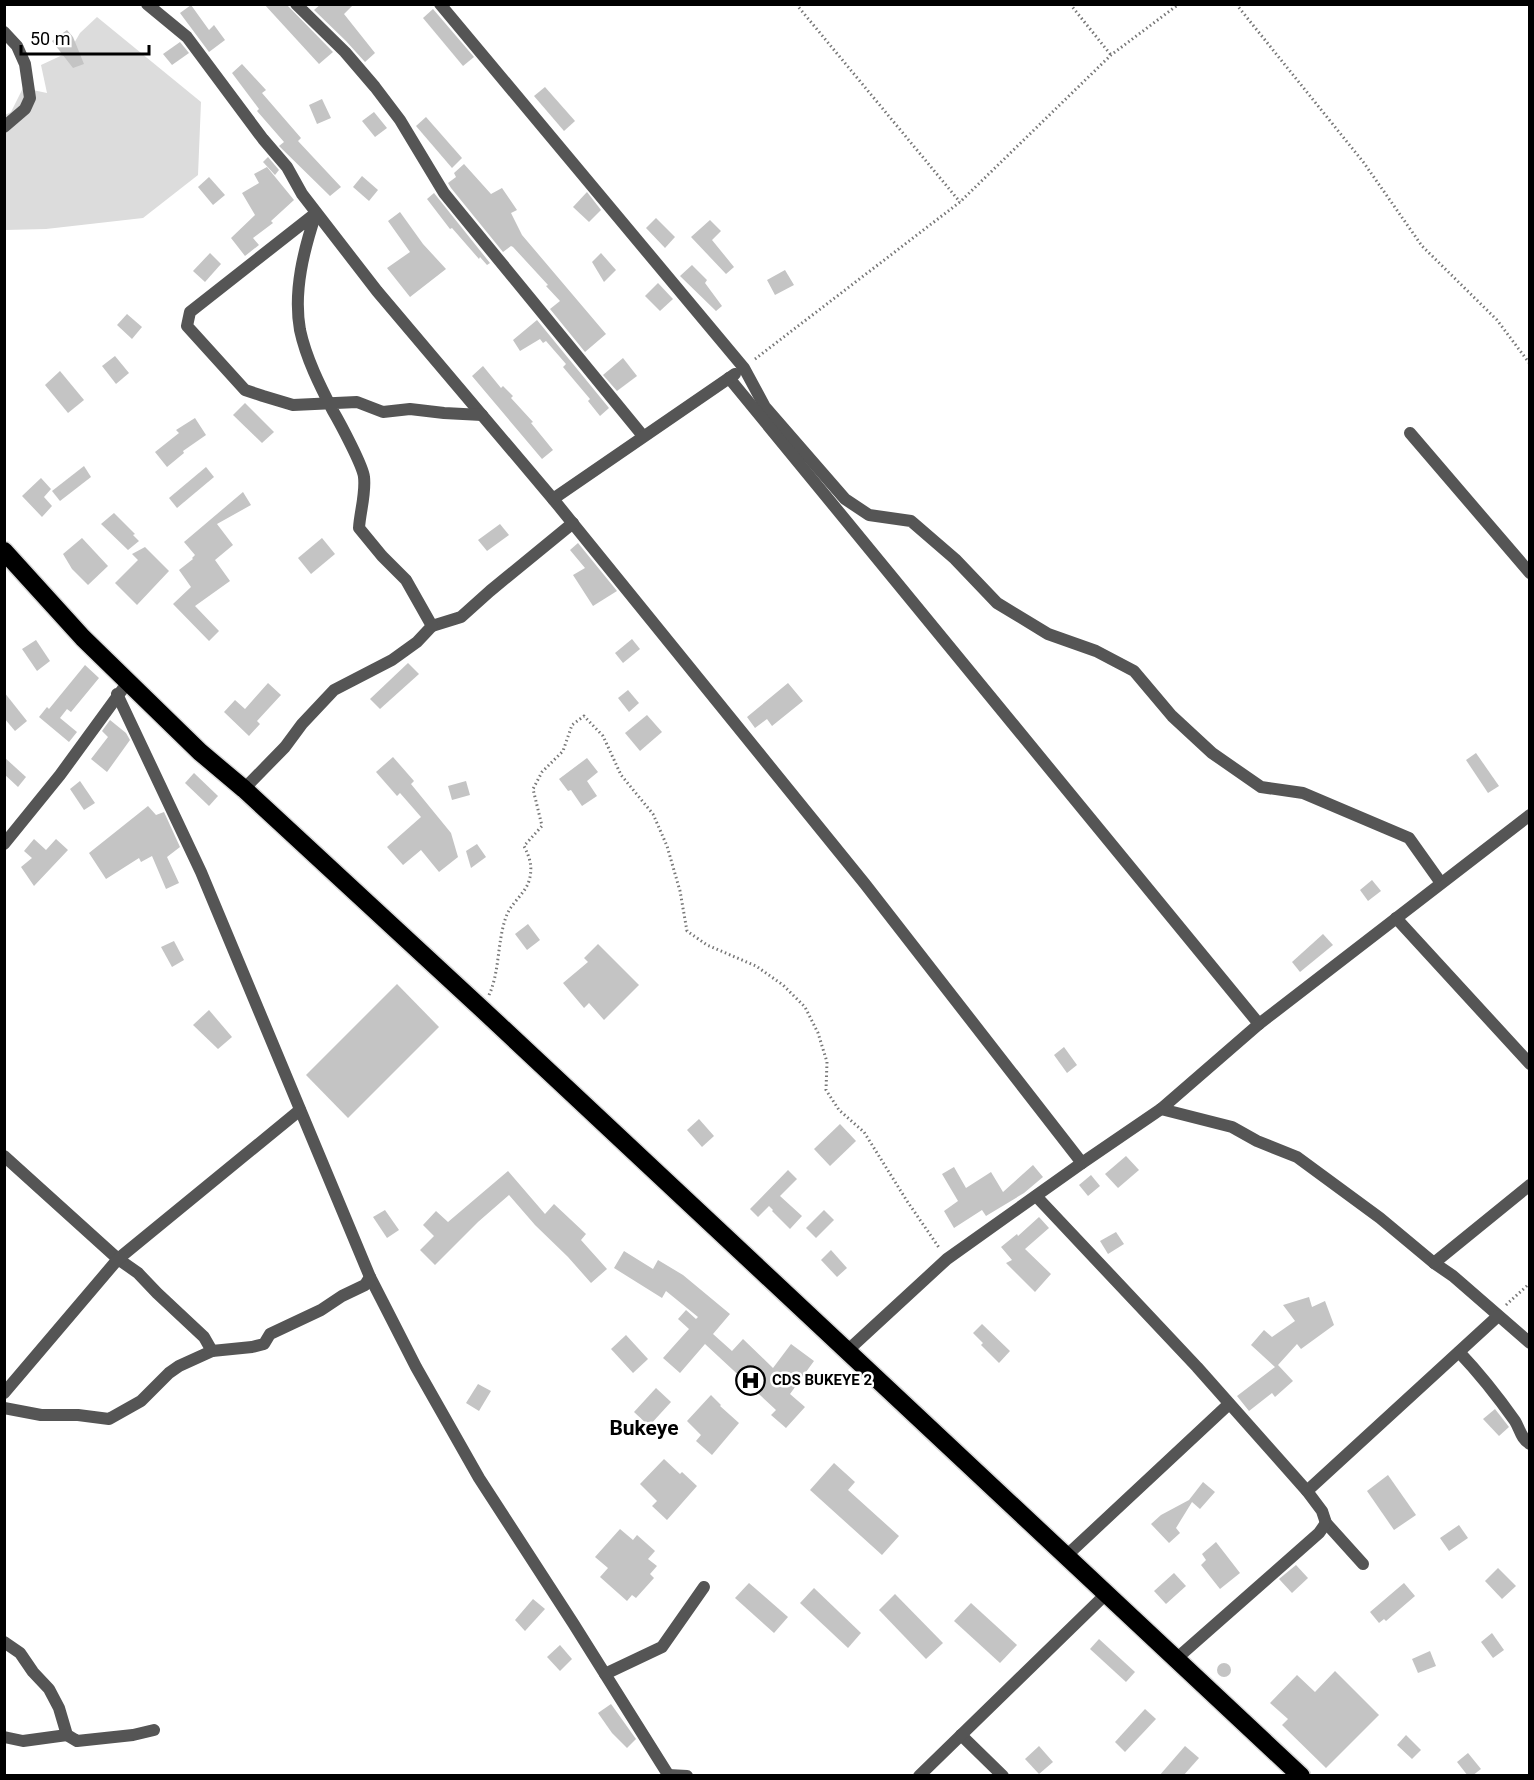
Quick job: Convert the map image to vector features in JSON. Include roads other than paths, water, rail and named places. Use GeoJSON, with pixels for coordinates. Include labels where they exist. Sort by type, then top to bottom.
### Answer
{"type":"FeatureCollection","features":[{"type":"Feature","properties":{"kind":"highway"},"geometry":{"type":"LineString","coordinates":[[4,551],[83,638],[123,689],[244,789],[1300,1776]]}},
{"type":"Feature","properties":{"kind":"street"},"geometry":{"type":"LineString","coordinates":[[147,4],[187,37],[263,139],[287,167],[302,194],[377,291],[553,499],[865,884],[1082,1162]]}},
{"type":"Feature","properties":{"kind":"street"},"geometry":{"type":"LineString","coordinates":[[296,4],[345,52],[375,87],[400,120],[444,193],[643,436]]}},
{"type":"Feature","properties":{"kind":"street"},"geometry":{"type":"LineString","coordinates":[[440,4],[744,368],[765,406],[844,499],[869,515],[911,521],[955,560],[997,603],[1048,634],[1096,651],[1134,671],[1172,716],[1212,753],[1261,787],[1303,793],[1409,838],[1441,883]]}},
{"type":"Feature","properties":{"kind":"street"},"geometry":{"type":"LineString","coordinates":[[4,32],[17,46],[26,64],[30,98],[26,109],[4,127]]}},
{"type":"Feature","properties":{"kind":"street"},"geometry":{"type":"LineString","coordinates":[[316,213],[301,265],[300,329],[310,363],[364,476],[359,528],[406,580],[432,626]]}},
{"type":"Feature","properties":{"kind":"street"},"geometry":{"type":"LineString","coordinates":[[316,213],[190,312],[187,327],[245,390],[293,405],[357,402],[383,412],[410,409],[482,415]]}},
{"type":"Feature","properties":{"kind":"street"},"geometry":{"type":"LineString","coordinates":[[553,499],[744,368]]}},
{"type":"Feature","properties":{"kind":"street"},"geometry":{"type":"LineString","coordinates":[[729,378],[1259,1024]]}},
{"type":"Feature","properties":{"kind":"street"},"geometry":{"type":"LineString","coordinates":[[1410,433],[1530,573]]}},
{"type":"Feature","properties":{"kind":"street"},"geometry":{"type":"LineString","coordinates":[[244,789],[285,747],[302,724],[334,690],[392,660],[417,642],[432,626],[461,617],[573,524]]}},
{"type":"Feature","properties":{"kind":"street"},"geometry":{"type":"LineString","coordinates":[[4,844],[60,776],[123,689]]}},
{"type":"Feature","properties":{"kind":"street"},"geometry":{"type":"LineString","coordinates":[[123,689],[370,1276],[416,1367],[479,1478],[669,1775],[687,1776]]}},
{"type":"Feature","properties":{"kind":"street"},"geometry":{"type":"LineString","coordinates":[[846,1352],[947,1259],[1082,1162],[1161,1109],[1259,1024],[1530,815]]}},
{"type":"Feature","properties":{"kind":"street"},"geometry":{"type":"LineString","coordinates":[[1396,918],[1530,1064]]}},
{"type":"Feature","properties":{"kind":"street"},"geometry":{"type":"LineString","coordinates":[[1161,1109],[1232,1127],[1257,1141],[1297,1157],[1380,1218],[1453,1276],[1530,1343]]}},
{"type":"Feature","properties":{"kind":"street"},"geometry":{"type":"LineString","coordinates":[[4,1394],[118,1258],[300,1110]]}},
{"type":"Feature","properties":{"kind":"street"},"geometry":{"type":"LineString","coordinates":[[4,1156],[118,1258],[138,1272],[204,1337],[212,1351]]}},
{"type":"Feature","properties":{"kind":"street"},"geometry":{"type":"LineString","coordinates":[[1434,1263],[1530,1185]]}},
{"type":"Feature","properties":{"kind":"street"},"geometry":{"type":"LineString","coordinates":[[1036,1196],[1307,1491],[1322,1511],[1326,1523],[1363,1564]]}},
{"type":"Feature","properties":{"kind":"street"},"geometry":{"type":"LineString","coordinates":[[4,1408],[41,1415],[78,1415],[109,1419],[141,1401],[174,1369],[212,1351],[264,1344],[270,1334],[321,1310],[365,1285],[370,1276]]}},
{"type":"Feature","properties":{"kind":"street"},"geometry":{"type":"LineString","coordinates":[[1307,1491],[1498,1316]]}},
{"type":"Feature","properties":{"kind":"street"},"geometry":{"type":"LineString","coordinates":[[1459,1352],[1479,1374],[1516,1423],[1524,1441],[1530,1444]]}},
{"type":"Feature","properties":{"kind":"street"},"geometry":{"type":"LineString","coordinates":[[1065,1557],[1229,1404]]}},
{"type":"Feature","properties":{"kind":"street"},"geometry":{"type":"LineString","coordinates":[[1176,1659],[1319,1533],[1326,1523]]}},
{"type":"Feature","properties":{"kind":"street"},"geometry":{"type":"LineString","coordinates":[[606,1674],[662,1647],[704,1587]]}},
{"type":"Feature","properties":{"kind":"street"},"geometry":{"type":"LineString","coordinates":[[919,1776],[1105,1595]]}},
{"type":"Feature","properties":{"kind":"street"},"geometry":{"type":"LineString","coordinates":[[4,1642],[20,1653],[49,1689],[59,1708],[67,1735]]}},
{"type":"Feature","properties":{"kind":"street"},"geometry":{"type":"LineString","coordinates":[[4,1737],[23,1741],[67,1735],[77,1741],[133,1735],[154,1730]]}},
{"type":"Feature","properties":{"kind":"street"},"geometry":{"type":"LineString","coordinates":[[961,1735],[1003,1776]]}},
{"type":"Feature","properties":{"kind":"place","name":"CDS BUKEYE 2"},"geometry":{"type":"Point","coordinates":[751,1380]}},
{"type":"Feature","properties":{"kind":"district","name":"Bukeye"},"geometry":{"type":"Point","coordinates":[644,1428]}}]}
